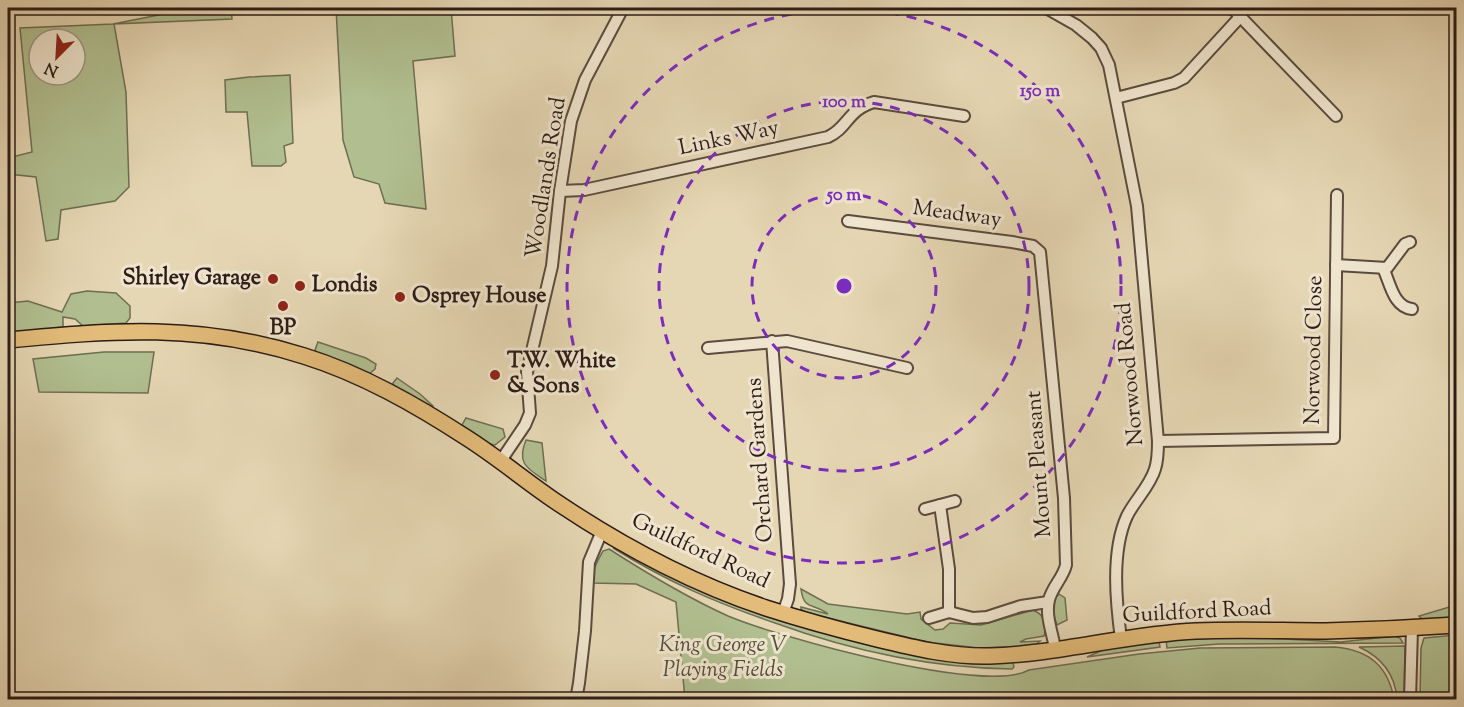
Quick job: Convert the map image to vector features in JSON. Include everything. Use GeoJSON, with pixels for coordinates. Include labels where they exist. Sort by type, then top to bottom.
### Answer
{"type":"FeatureCollection","features":[{"type":"Feature","properties":{"kind":"main road","name":"Guildford Road"},"geometry":{"type":"LineString","coordinates":[[8,340],[147,330],[219,336],[271,346],[306,356],[383,389],[469,440],[560,505],[650,558],[718,590],[783,613],[921,649],[990,656],[1195,631],[1329,631],[1456,626]]}},
{"type":"Feature","properties":{"kind":"street","name":"Woodlands Road"},"geometry":{"type":"LineString","coordinates":[[500,462],[530,413],[527,372],[552,266],[560,191],[571,121],[585,80],[623,8]]}},
{"type":"Feature","properties":{"kind":"street","name":"Norwood Road"},"geometry":{"type":"LineString","coordinates":[[1046,8],[1076,25],[1101,48],[1109,65],[1137,206],[1158,441],[1155,469],[1128,515],[1118,544],[1121,639]]}},
{"type":"Feature","properties":{"kind":"street"},"geometry":{"type":"LineString","coordinates":[[1232,8],[1336,116]]}},
{"type":"Feature","properties":{"kind":"street"},"geometry":{"type":"LineString","coordinates":[[1116,98],[1174,83],[1184,78],[1240,17]]}},
{"type":"Feature","properties":{"kind":"street","name":"Links Way"},"geometry":{"type":"LineString","coordinates":[[560,191],[584,190],[828,137],[839,130],[861,106],[874,102],[964,116]]}},
{"type":"Feature","properties":{"kind":"street","name":"Norwood Close"},"geometry":{"type":"LineString","coordinates":[[1158,441],[1334,438],[1337,195]]}},
{"type":"Feature","properties":{"kind":"street","name":"Meadway"},"geometry":{"type":"LineString","coordinates":[[848,220],[1033,246],[1040,252],[1042,272]]}},
{"type":"Feature","properties":{"kind":"street"},"geometry":{"type":"LineString","coordinates":[[1336,265],[1387,268],[1405,244],[1410,242]]}},
{"type":"Feature","properties":{"kind":"street"},"geometry":{"type":"LineString","coordinates":[[1383,268],[1395,298],[1406,309],[1412,309]]}},
{"type":"Feature","properties":{"kind":"street","name":"Mount Pleasant"},"geometry":{"type":"LineString","coordinates":[[1042,272],[1064,498],[1066,565],[1048,602]]}},
{"type":"Feature","properties":{"kind":"street"},"geometry":{"type":"LineString","coordinates":[[708,348],[772,340],[805,344],[908,368]]}},
{"type":"Feature","properties":{"kind":"street","name":"Orchard Gardens"},"geometry":{"type":"LineString","coordinates":[[772,340],[790,584],[783,613]]}},
{"type":"Feature","properties":{"kind":"street"},"geometry":{"type":"LineString","coordinates":[[925,510],[955,501]]}},
{"type":"Feature","properties":{"kind":"street"},"geometry":{"type":"LineString","coordinates":[[940,505],[949,569],[949,612]]}},
{"type":"Feature","properties":{"kind":"street"},"geometry":{"type":"LineString","coordinates":[[576,699],[585,632],[589,562],[602,531]]}},
{"type":"Feature","properties":{"kind":"street"},"geometry":{"type":"LineString","coordinates":[[929,618],[949,612],[973,618],[1048,602],[1055,649]]}},
{"type":"Feature","properties":{"kind":"street"},"geometry":{"type":"LineString","coordinates":[[1410,699],[1412,628]]}},
{"type":"Feature","properties":{"kind":"green space"},"geometry":{"type":"Polygon","coordinates":[[[194,8],[231,8],[232,19],[114,24],[126,92],[129,187],[115,201],[61,210],[58,239],[46,241],[36,177],[8,174],[8,158],[32,152],[20,28],[27,28],[27,87],[87,87],[87,27],[43,27],[113,24],[194,8]]]}},
{"type":"Feature","properties":{"kind":"green space"},"geometry":{"type":"Polygon","coordinates":[[[336,8],[451,8],[455,56],[413,61],[426,209],[385,203],[379,184],[354,177],[343,140],[336,8]]]}},
{"type":"Feature","properties":{"kind":"green space"},"geometry":{"type":"Polygon","coordinates":[[[290,75],[293,143],[284,146],[286,162],[281,166],[252,166],[247,112],[226,112],[225,80],[290,75]]]}},
{"type":"Feature","properties":{"kind":"green space"},"geometry":{"type":"Polygon","coordinates":[[[87,291],[116,293],[130,306],[130,318],[126,323],[83,326],[75,319],[63,317],[63,327],[8,334],[8,303],[28,301],[62,312],[71,294],[87,291]]]}},
{"type":"Feature","properties":{"kind":"green space"},"geometry":{"type":"Polygon","coordinates":[[[318,342],[366,358],[376,364],[375,369],[369,374],[318,354],[315,350],[318,342]]]}},
{"type":"Feature","properties":{"kind":"green space"},"geometry":{"type":"Polygon","coordinates":[[[104,352],[154,352],[148,393],[39,392],[33,359],[104,352]]]}},
{"type":"Feature","properties":{"kind":"green space"},"geometry":{"type":"Polygon","coordinates":[[[397,378],[420,394],[433,406],[432,408],[394,387],[393,383],[397,378]]]}},
{"type":"Feature","properties":{"kind":"green space"},"geometry":{"type":"Polygon","coordinates":[[[466,418],[503,429],[505,437],[495,445],[490,444],[462,425],[466,418]]]}},
{"type":"Feature","properties":{"kind":"green space"},"geometry":{"type":"Polygon","coordinates":[[[526,440],[542,443],[546,481],[529,469],[523,460],[526,440]]]}},
{"type":"Feature","properties":{"kind":"green space"},"geometry":{"type":"Polygon","coordinates":[[[613,548],[620,549],[725,600],[1008,661],[1013,663],[1014,667],[1012,669],[981,668],[921,661],[833,642],[711,599],[672,581],[613,548]]]}},
{"type":"Feature","properties":{"kind":"green space","name":"King George V Playing Fields"},"geometry":{"type":"Polygon","coordinates":[[[609,549],[667,585],[728,616],[834,649],[928,669],[970,675],[1005,676],[1029,670],[1139,654],[1200,648],[1335,647],[1358,652],[1375,662],[1387,677],[1394,699],[685,699],[676,602],[636,584],[592,583],[594,571],[603,551],[609,549]]]}},
{"type":"Feature","properties":{"kind":"green space"},"geometry":{"type":"Polygon","coordinates":[[[801,589],[828,604],[907,614],[920,612],[921,619],[935,630],[943,629],[950,623],[981,625],[1033,610],[1043,618],[1045,632],[1044,636],[1020,642],[1040,641],[1034,646],[979,648],[927,642],[807,613],[801,607],[828,614],[807,604],[801,589]]]}},
{"type":"Feature","properties":{"kind":"green space"},"geometry":{"type":"Polygon","coordinates":[[[1059,594],[1065,598],[1067,620],[1057,625],[1051,608],[1053,600],[1059,594]]]}},
{"type":"Feature","properties":{"kind":"green space"},"geometry":{"type":"Polygon","coordinates":[[[1456,605],[1456,619],[1423,620],[1419,616],[1456,605]]]}},
{"type":"Feature","properties":{"kind":"green space"},"geometry":{"type":"Polygon","coordinates":[[[1456,635],[1456,699],[1420,699],[1421,648],[1424,638],[1456,635]]]}},
{"type":"Feature","properties":{"kind":"green space"},"geometry":{"type":"Polygon","coordinates":[[[1394,636],[1400,638],[1403,643],[1219,644],[1167,648],[1166,640],[1248,637],[1341,642],[1394,636]]]}},
{"type":"Feature","properties":{"kind":"green space"},"geometry":{"type":"Polygon","coordinates":[[[1159,641],[1160,647],[1087,657],[1105,649],[1159,641]]]}},
{"type":"Feature","properties":{"kind":"green space"},"geometry":{"type":"Polygon","coordinates":[[[1405,646],[1404,699],[1397,699],[1396,690],[1386,667],[1359,647],[1405,646]]]}},
{"type":"Feature","properties":{"kind":"place","name":"Shirley Garage"},"geometry":{"type":"Point","coordinates":[273,279]}},
{"type":"Feature","properties":{"kind":"place","name":"Londis"},"geometry":{"type":"Point","coordinates":[300,286]}},
{"type":"Feature","properties":{"kind":"place","name":"Osprey House"},"geometry":{"type":"Point","coordinates":[400,297]}},
{"type":"Feature","properties":{"kind":"place","name":"BP"},"geometry":{"type":"Point","coordinates":[283,306]}},
{"type":"Feature","properties":{"kind":"place","name":"T.W. White & Sons"},"geometry":{"type":"Point","coordinates":[495,375]}}]}
